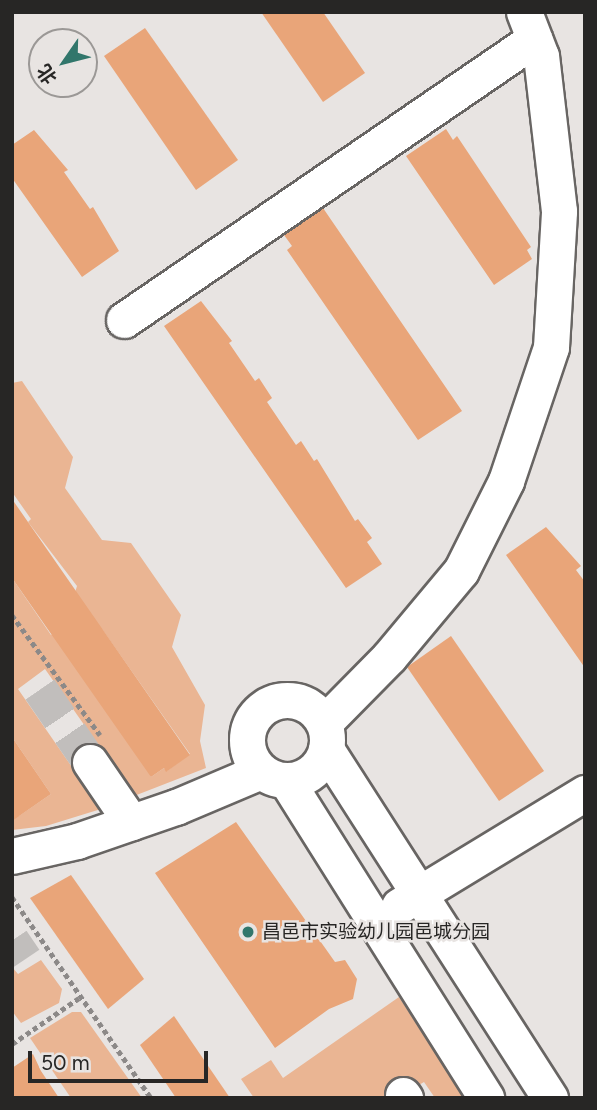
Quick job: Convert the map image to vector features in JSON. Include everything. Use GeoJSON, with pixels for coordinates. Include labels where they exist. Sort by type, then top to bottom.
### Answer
{"type":"FeatureCollection","features":[{"type":"Feature","properties":{"kind":"lane"},"geometry":{"type":"LineString","coordinates":[[12,856],[131,822],[273,776],[312,772],[325,736],[461,571],[506,481],[551,347],[559,211],[541,56],[529,26],[124,320]]}},
{"type":"Feature","properties":{"kind":"lane"},"geometry":{"type":"LineString","coordinates":[[486,1098],[375,921],[273,776],[247,748],[246,735],[257,712],[267,704],[293,699],[316,712],[325,736],[419,894],[550,1098]]}},
{"type":"Feature","properties":{"kind":"lane"},"geometry":{"type":"LineString","coordinates":[[98,753],[131,822]]}},
{"type":"Feature","properties":{"kind":"lane"},"geometry":{"type":"LineString","coordinates":[[375,921],[585,793]]}},
{"type":"Feature","properties":{"kind":"path"},"geometry":{"type":"LineString","coordinates":[[12,615],[98,753]]}},
{"type":"Feature","properties":{"kind":"path"},"geometry":{"type":"LineString","coordinates":[[12,897],[79,998],[151,1098]]}},
{"type":"Feature","properties":{"kind":"path"},"geometry":{"type":"LineString","coordinates":[[12,1044],[79,998]]}},
{"type":"Feature","properties":{"kind":"shaded area"},"geometry":{"type":"Polygon","coordinates":[[[22,381],[73,457],[65,488],[102,540],[131,543],[181,615],[172,647],[205,705],[200,741],[206,768],[134,796],[45,669],[18,689],[101,809],[46,826],[12,830],[12,813],[19,816],[51,794],[12,737],[12,578],[51,635],[65,626],[77,586],[28,522],[31,519],[12,492],[12,383],[22,381]],[[102,629],[151,777],[164,768],[167,771],[190,754],[102,629]]]}},
{"type":"Feature","properties":{"kind":"shaded area"},"geometry":{"type":"Polygon","coordinates":[[[41,960],[62,989],[59,1003],[21,1023],[12,1011],[12,967],[18,974],[41,960]]]}},
{"type":"Feature","properties":{"kind":"shaded area"},"geometry":{"type":"Polygon","coordinates":[[[399,997],[446,1069],[452,1067],[469,1098],[435,1098],[424,1082],[397,1098],[254,1098],[241,1079],[271,1060],[283,1078],[399,997]]]}},
{"type":"Feature","properties":{"kind":"shaded area"},"geometry":{"type":"Polygon","coordinates":[[[72,1012],[81,1012],[142,1098],[71,1098],[30,1038],[72,1012]]]}},
{"type":"Feature","properties":{"kind":"building"},"geometry":{"type":"Polygon","coordinates":[[[261,12],[323,12],[365,73],[323,102],[261,12]]]}},
{"type":"Feature","properties":{"kind":"building"},"geometry":{"type":"Polygon","coordinates":[[[145,28],[238,160],[196,190],[104,56],[145,28]]]}},
{"type":"Feature","properties":{"kind":"building"},"geometry":{"type":"Polygon","coordinates":[[[446,129],[453,140],[457,136],[531,247],[527,250],[532,259],[494,285],[406,156],[446,129]]]}},
{"type":"Feature","properties":{"kind":"building"},"geometry":{"type":"Polygon","coordinates":[[[34,130],[68,170],[64,172],[90,209],[93,207],[119,251],[82,277],[12,178],[12,145],[34,130]]]}},
{"type":"Feature","properties":{"kind":"building"},"geometry":{"type":"Polygon","coordinates":[[[323,208],[462,411],[418,440],[287,250],[292,246],[284,235],[323,208]]]}},
{"type":"Feature","properties":{"kind":"building"},"geometry":{"type":"Polygon","coordinates":[[[201,301],[232,341],[229,343],[255,381],[259,378],[272,398],[267,402],[296,445],[301,441],[314,461],[317,459],[355,521],[358,519],[372,538],[367,542],[382,564],[346,588],[164,326],[201,301]]]}},
{"type":"Feature","properties":{"kind":"building"},"geometry":{"type":"Polygon","coordinates":[[[12,499],[190,755],[166,772],[164,768],[151,777],[12,578],[12,499]]]}},
{"type":"Feature","properties":{"kind":"building"},"geometry":{"type":"Polygon","coordinates":[[[546,527],[581,566],[576,570],[585,582],[585,668],[506,555],[546,527]]]}},
{"type":"Feature","properties":{"kind":"building"},"geometry":{"type":"Polygon","coordinates":[[[451,636],[544,771],[499,801],[407,667],[451,636]]]}},
{"type":"Feature","properties":{"kind":"building"},"geometry":{"type":"Polygon","coordinates":[[[12,737],[51,794],[12,821],[12,737]]]}},
{"type":"Feature","properties":{"kind":"building"},"geometry":{"type":"Polygon","coordinates":[[[236,822],[335,962],[345,960],[357,979],[353,999],[329,1009],[275,1048],[155,873],[236,822]]]}},
{"type":"Feature","properties":{"kind":"building"},"geometry":{"type":"Polygon","coordinates":[[[71,875],[144,979],[108,1009],[30,898],[71,875]]]}},
{"type":"Feature","properties":{"kind":"building"},"geometry":{"type":"Polygon","coordinates":[[[174,1016],[230,1098],[176,1098],[140,1045],[174,1016]]]}},
{"type":"Feature","properties":{"kind":"building"},"geometry":{"type":"Polygon","coordinates":[[[33,1054],[59,1098],[12,1098],[12,1068],[33,1054]]]}},
{"type":"Feature","properties":{"kind":"tunnel"},"geometry":{"type":"LineString","coordinates":[[40,689],[90,762]]}},
{"type":"Feature","properties":{"kind":"tunnel"},"geometry":{"type":"LineString","coordinates":[[12,940],[25,959]]}},
{"type":"Feature","properties":{"kind":"place","name":"昌邑市实验幼儿园邑城分园"},"geometry":{"type":"Point","coordinates":[248,932]}}]}
